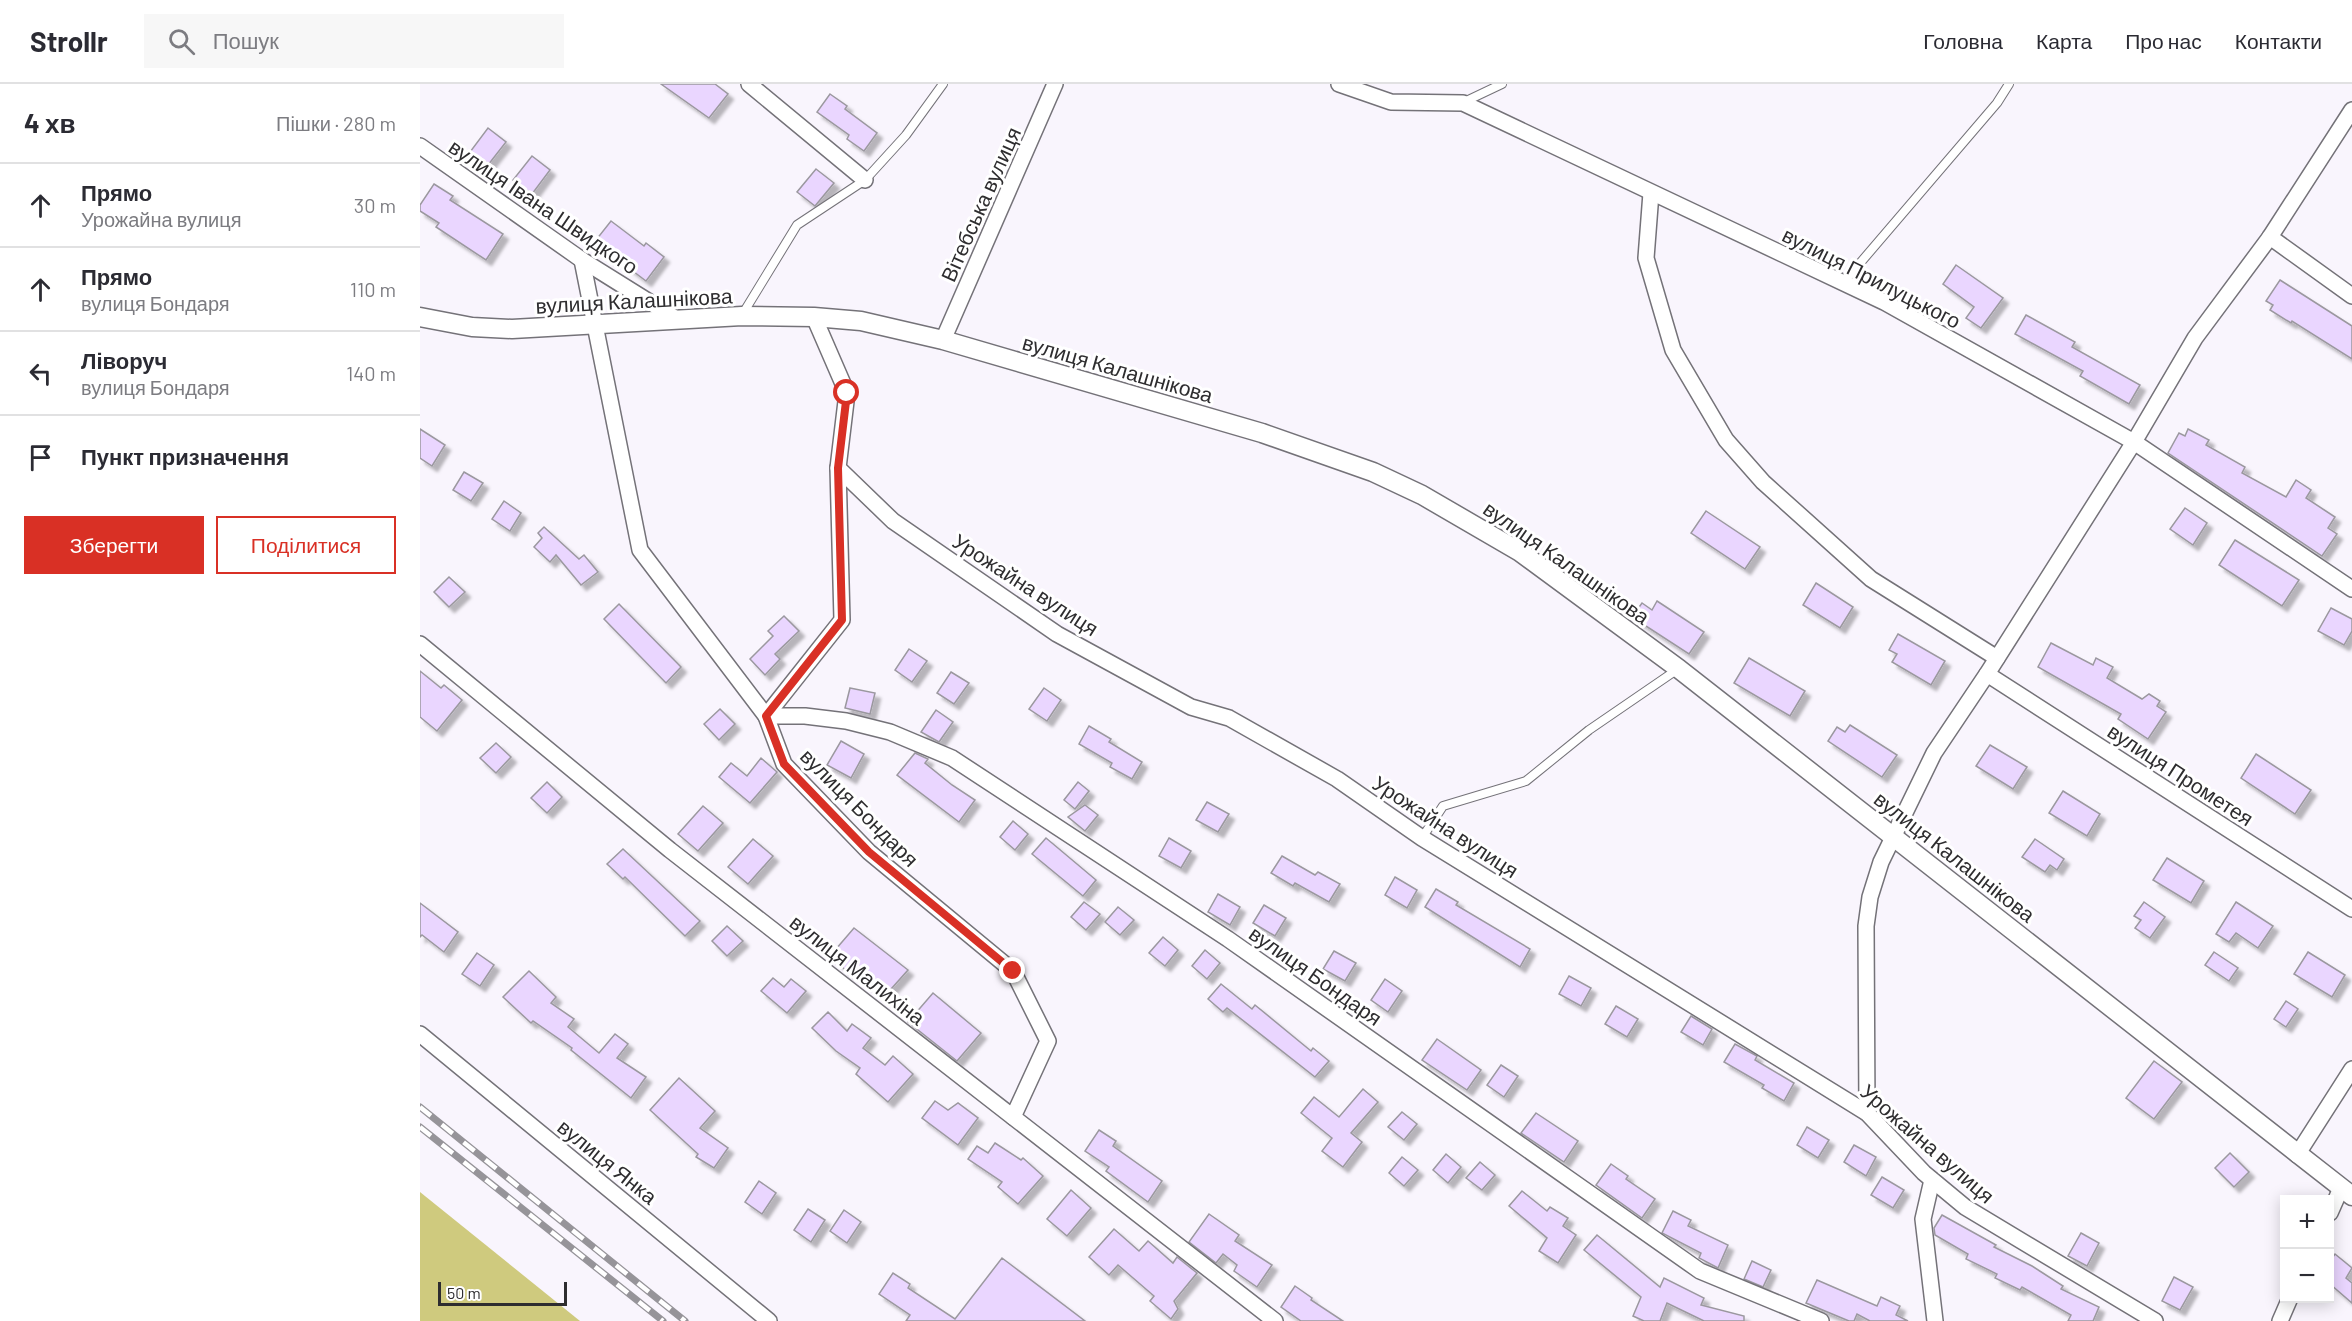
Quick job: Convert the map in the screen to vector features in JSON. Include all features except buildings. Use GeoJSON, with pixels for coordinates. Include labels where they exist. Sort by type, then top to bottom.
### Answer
{"type":"FeatureCollection","features":[{"type":"Feature","properties":{"kind":"street"},"geometry":{"type":"LineString","coordinates":[[749,84],[865,180]]}},
{"type":"Feature","properties":{"kind":"street","name":"Вітебська вулиця"},"geometry":{"type":"LineString","coordinates":[[943,340],[1055,84]]}},
{"type":"Feature","properties":{"kind":"street","name":"вулиця Прилуцького"},"geometry":{"type":"LineString","coordinates":[[1339,84],[1391,102],[1463,103],[1884,302],[2134,442],[2352,589]]}},
{"type":"Feature","properties":{"kind":"street"},"geometry":{"type":"LineString","coordinates":[[1867,1113],[1866,926],[1870,897],[1881,862],[1934,753],[1987,674],[2134,442],[2195,338],[2270,237],[2352,110]]}},
{"type":"Feature","properties":{"kind":"street","name":"вулиця Івана Швидкого"},"geometry":{"type":"LineString","coordinates":[[420,146],[582,260],[675,318]]}},
{"type":"Feature","properties":{"kind":"street"},"geometry":{"type":"LineString","coordinates":[[1651,193],[1646,258],[1673,350],[1726,440],[1763,483],[1871,579],[1997,658]]}},
{"type":"Feature","properties":{"kind":"street"},"geometry":{"type":"LineString","coordinates":[[2270,237],[2352,296]]}},
{"type":"Feature","properties":{"kind":"street","name":"вулиця Бондаря"},"geometry":{"type":"LineString","coordinates":[[582,260],[640,550],[766,716],[784,764],[869,852],[1013,971],[1048,1041],[1013,1117]]}},
{"type":"Feature","properties":{"kind":"street","name":"вулиця Калашнікова"},"geometry":{"type":"LineString","coordinates":[[420,317],[472,327],[512,329],[742,316],[814,317],[870,323],[943,340],[1262,433],[1373,472],[1422,495],[1520,552],[1679,669],[1895,836],[2346,1192]]}},
{"type":"Feature","properties":{"kind":"street"},"geometry":{"type":"LineString","coordinates":[[766,716],[842,620],[838,468],[847,393],[814,317]]}},
{"type":"Feature","properties":{"kind":"street","name":"Урожайна вулиця"},"geometry":{"type":"LineString","coordinates":[[838,468],[893,520],[1057,634],[1191,707],[1228,718],[1337,779],[1422,838],[1867,1113],[1932,1180],[1965,1207],[2012,1238],[2155,1321]]}},
{"type":"Feature","properties":{"kind":"street","name":"вулиця Малихіна"},"geometry":{"type":"LineString","coordinates":[[420,644],[670,850],[1275,1321]]}},
{"type":"Feature","properties":{"kind":"street","name":"вулиця Прометея"},"geometry":{"type":"LineString","coordinates":[[1987,674],[2352,909]]}},
{"type":"Feature","properties":{"kind":"street","name":"вулиця Бондаря"},"geometry":{"type":"LineString","coordinates":[[766,716],[805,716],[846,721],[890,732],[952,758],[1228,939],[1700,1272],[1821,1321]]}},
{"type":"Feature","properties":{"kind":"street","name":"вулиця Янка"},"geometry":{"type":"LineString","coordinates":[[420,1034],[769,1321]]}},
{"type":"Feature","properties":{"kind":"street"},"geometry":{"type":"LineString","coordinates":[[2297,1155],[2352,1069]]}},
{"type":"Feature","properties":{"kind":"street"},"geometry":{"type":"LineString","coordinates":[[1932,1180],[1923,1219],[1935,1321]]}},
{"type":"Feature","properties":{"kind":"street"},"geometry":{"type":"LineString","coordinates":[[2334,1208],[2346,1192]]}},
{"type":"Feature","properties":{"kind":"street"},"geometry":{"type":"LineString","coordinates":[[2280,1321],[2288,1303]]}},
{"type":"Feature","properties":{"kind":"lane"},"geometry":{"type":"LineString","coordinates":[[742,316],[797,225],[865,180],[906,135],[943,84]]}},
{"type":"Feature","properties":{"kind":"lane"},"geometry":{"type":"LineString","coordinates":[[1463,103],[1502,84]]}},
{"type":"Feature","properties":{"kind":"lane"},"geometry":{"type":"LineString","coordinates":[[1843,283],[1997,103],[2009,84]]}},
{"type":"Feature","properties":{"kind":"lane"},"geometry":{"type":"LineString","coordinates":[[1422,838],[1443,806],[1526,781],[1589,730],[1679,669]]}},
{"type":"Feature","properties":{"kind":"shaded area"},"geometry":{"type":"Polygon","coordinates":[[[420,1192],[580,1321],[420,1321],[420,1192]]]}},
{"type":"Feature","properties":{"kind":"railway"},"geometry":{"type":"LineString","coordinates":[[420,1107],[685,1321]]}},
{"type":"Feature","properties":{"kind":"railway"},"geometry":{"type":"LineString","coordinates":[[420,1127],[663,1321]]}},
{"type":"Feature","properties":{"kind":"route"},"geometry":{"type":"LineString","coordinates":[[847,393],[838,468],[842,620],[766,716],[784,764],[869,852],[1013,971]]}}]}
